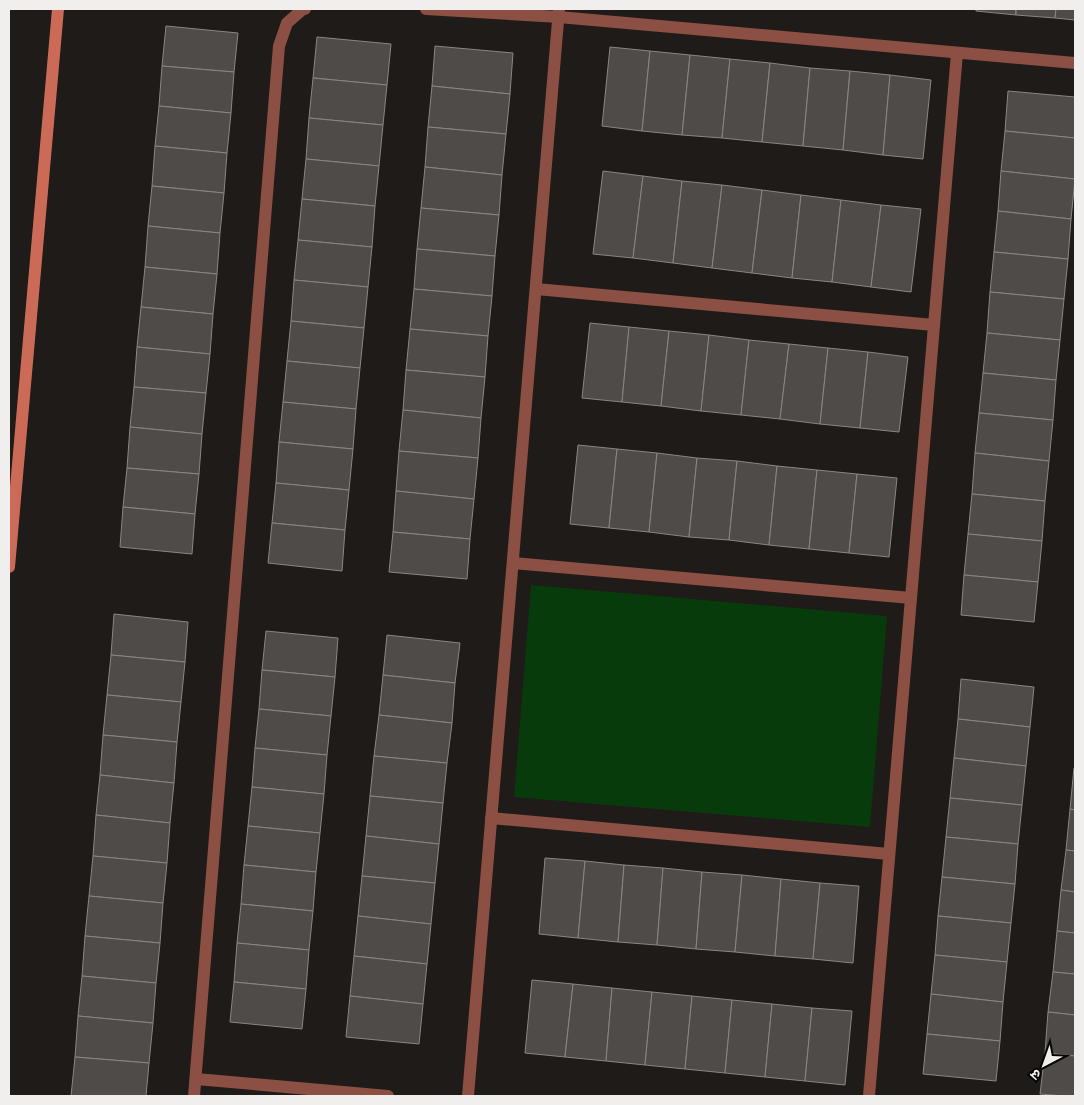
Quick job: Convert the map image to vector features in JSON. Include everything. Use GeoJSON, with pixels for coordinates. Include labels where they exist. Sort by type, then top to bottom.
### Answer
{"type":"FeatureCollection","features":[{"type":"Feature","properties":{"kind":"main road"},"geometry":{"type":"LineString","coordinates":[[9,566],[58,9]]}},
{"type":"Feature","properties":{"kind":"street"},"geometry":{"type":"LineString","coordinates":[[194,1096],[279,46],[287,23],[302,9],[305,9]]}},
{"type":"Feature","properties":{"kind":"street"},"geometry":{"type":"LineString","coordinates":[[426,9],[559,13],[1075,63]]}},
{"type":"Feature","properties":{"kind":"street"},"geometry":{"type":"LineString","coordinates":[[468,1096],[559,13]]}},
{"type":"Feature","properties":{"kind":"street"},"geometry":{"type":"LineString","coordinates":[[869,1096],[957,53]]}},
{"type":"Feature","properties":{"kind":"street"},"geometry":{"type":"LineString","coordinates":[[536,289],[934,325]]}},
{"type":"Feature","properties":{"kind":"street"},"geometry":{"type":"LineString","coordinates":[[513,563],[911,598]]}},
{"type":"Feature","properties":{"kind":"street"},"geometry":{"type":"LineString","coordinates":[[491,818],[889,854]]}},
{"type":"Feature","properties":{"kind":"street"},"geometry":{"type":"LineString","coordinates":[[196,1079],[388,1096]]}},
{"type":"Feature","properties":{"kind":"green space"},"geometry":{"type":"Polygon","coordinates":[[[531,585],[887,616],[870,827],[514,797],[531,585]]]}},
{"type":"Feature","properties":{"kind":"building"},"geometry":{"type":"Polygon","coordinates":[[[976,9],[1016,9],[1016,15],[976,11],[976,9]]]}},
{"type":"Feature","properties":{"kind":"building"},"geometry":{"type":"Polygon","coordinates":[[[1016,9],[1056,9],[1055,18],[1016,15],[1016,9]]]}},
{"type":"Feature","properties":{"kind":"building"},"geometry":{"type":"Polygon","coordinates":[[[1056,9],[1075,9],[1075,20],[1055,18],[1056,9]]]}},
{"type":"Feature","properties":{"kind":"building"},"geometry":{"type":"Polygon","coordinates":[[[166,26],[238,33],[234,72],[162,66],[166,26]]]}},
{"type":"Feature","properties":{"kind":"building"},"geometry":{"type":"Polygon","coordinates":[[[317,37],[391,44],[387,85],[313,78],[317,37]]]}},
{"type":"Feature","properties":{"kind":"building"},"geometry":{"type":"Polygon","coordinates":[[[435,46],[513,53],[510,94],[432,86],[435,46]]]}},
{"type":"Feature","properties":{"kind":"building"},"geometry":{"type":"Polygon","coordinates":[[[610,47],[650,51],[642,131],[602,126],[610,47]]]}},
{"type":"Feature","properties":{"kind":"building"},"geometry":{"type":"Polygon","coordinates":[[[650,51],[690,55],[682,135],[642,131],[650,51]]]}},
{"type":"Feature","properties":{"kind":"building"},"geometry":{"type":"Polygon","coordinates":[[[690,55],[730,59],[722,138],[682,135],[690,55]]]}},
{"type":"Feature","properties":{"kind":"building"},"geometry":{"type":"Polygon","coordinates":[[[730,59],[770,63],[762,142],[722,138],[730,59]]]}},
{"type":"Feature","properties":{"kind":"building"},"geometry":{"type":"Polygon","coordinates":[[[770,63],[810,68],[803,146],[762,142],[770,63]]]}},
{"type":"Feature","properties":{"kind":"building"},"geometry":{"type":"Polygon","coordinates":[[[162,66],[234,72],[231,113],[159,106],[162,66]]]}},
{"type":"Feature","properties":{"kind":"building"},"geometry":{"type":"Polygon","coordinates":[[[810,68],[850,71],[843,150],[803,146],[810,68]]]}},
{"type":"Feature","properties":{"kind":"building"},"geometry":{"type":"Polygon","coordinates":[[[850,71],[890,75],[883,155],[843,150],[850,71]]]}},
{"type":"Feature","properties":{"kind":"building"},"geometry":{"type":"Polygon","coordinates":[[[890,75],[931,80],[923,159],[883,155],[890,75]]]}},
{"type":"Feature","properties":{"kind":"building"},"geometry":{"type":"Polygon","coordinates":[[[313,78],[387,85],[383,125],[309,118],[313,78]]]}},
{"type":"Feature","properties":{"kind":"building"},"geometry":{"type":"Polygon","coordinates":[[[432,86],[510,94],[506,134],[428,127],[432,86]]]}},
{"type":"Feature","properties":{"kind":"building"},"geometry":{"type":"Polygon","coordinates":[[[1008,91],[1075,97],[1075,138],[1005,131],[1008,91]]]}},
{"type":"Feature","properties":{"kind":"building"},"geometry":{"type":"Polygon","coordinates":[[[159,106],[231,113],[227,153],[155,146],[159,106]]]}},
{"type":"Feature","properties":{"kind":"building"},"geometry":{"type":"Polygon","coordinates":[[[309,118],[383,125],[379,166],[306,159],[309,118]]]}},
{"type":"Feature","properties":{"kind":"building"},"geometry":{"type":"Polygon","coordinates":[[[428,127],[506,134],[502,175],[425,167],[428,127]]]}},
{"type":"Feature","properties":{"kind":"building"},"geometry":{"type":"Polygon","coordinates":[[[1005,131],[1075,138],[1075,179],[1001,171],[1005,131]]]}},
{"type":"Feature","properties":{"kind":"building"},"geometry":{"type":"Polygon","coordinates":[[[155,146],[227,153],[224,193],[152,186],[155,146]]]}},
{"type":"Feature","properties":{"kind":"building"},"geometry":{"type":"Polygon","coordinates":[[[306,159],[379,166],[375,206],[302,199],[306,159]]]}},
{"type":"Feature","properties":{"kind":"building"},"geometry":{"type":"Polygon","coordinates":[[[425,167],[502,175],[499,215],[421,208],[425,167]]]}},
{"type":"Feature","properties":{"kind":"building"},"geometry":{"type":"Polygon","coordinates":[[[603,171],[643,176],[633,258],[593,254],[603,171]]]}},
{"type":"Feature","properties":{"kind":"building"},"geometry":{"type":"Polygon","coordinates":[[[1001,171],[1075,179],[1071,219],[998,211],[1001,171]]]}},
{"type":"Feature","properties":{"kind":"building"},"geometry":{"type":"Polygon","coordinates":[[[643,176],[682,181],[673,263],[633,258],[643,176]]]}},
{"type":"Feature","properties":{"kind":"building"},"geometry":{"type":"Polygon","coordinates":[[[682,181],[722,185],[712,268],[673,263],[682,181]]]}},
{"type":"Feature","properties":{"kind":"building"},"geometry":{"type":"Polygon","coordinates":[[[722,185],[762,190],[752,273],[712,268],[722,185]]]}},
{"type":"Feature","properties":{"kind":"building"},"geometry":{"type":"Polygon","coordinates":[[[152,186],[224,193],[220,233],[148,226],[152,186]]]}},
{"type":"Feature","properties":{"kind":"building"},"geometry":{"type":"Polygon","coordinates":[[[762,190],[801,195],[792,278],[752,273],[762,190]]]}},
{"type":"Feature","properties":{"kind":"building"},"geometry":{"type":"Polygon","coordinates":[[[801,195],[841,200],[832,282],[792,278],[801,195]]]}},
{"type":"Feature","properties":{"kind":"building"},"geometry":{"type":"Polygon","coordinates":[[[302,199],[375,206],[372,247],[298,240],[302,199]]]}},
{"type":"Feature","properties":{"kind":"building"},"geometry":{"type":"Polygon","coordinates":[[[841,200],[881,205],[871,287],[832,282],[841,200]]]}},
{"type":"Feature","properties":{"kind":"building"},"geometry":{"type":"Polygon","coordinates":[[[881,205],[921,209],[911,292],[871,287],[881,205]]]}},
{"type":"Feature","properties":{"kind":"building"},"geometry":{"type":"Polygon","coordinates":[[[421,208],[499,215],[495,256],[417,249],[421,208]]]}},
{"type":"Feature","properties":{"kind":"building"},"geometry":{"type":"Polygon","coordinates":[[[998,211],[1071,219],[1068,259],[994,252],[998,211]]]}},
{"type":"Feature","properties":{"kind":"building"},"geometry":{"type":"Polygon","coordinates":[[[148,226],[220,233],[217,274],[145,267],[148,226]]]}},
{"type":"Feature","properties":{"kind":"building"},"geometry":{"type":"Polygon","coordinates":[[[298,240],[372,247],[368,287],[294,280],[298,240]]]}},
{"type":"Feature","properties":{"kind":"building"},"geometry":{"type":"Polygon","coordinates":[[[417,249],[495,256],[492,296],[414,289],[417,249]]]}},
{"type":"Feature","properties":{"kind":"building"},"geometry":{"type":"Polygon","coordinates":[[[994,252],[1068,259],[1064,299],[990,292],[994,252]]]}},
{"type":"Feature","properties":{"kind":"building"},"geometry":{"type":"Polygon","coordinates":[[[145,267],[217,274],[213,314],[141,307],[145,267]]]}},
{"type":"Feature","properties":{"kind":"building"},"geometry":{"type":"Polygon","coordinates":[[[294,280],[368,287],[364,328],[291,321],[294,280]]]}},
{"type":"Feature","properties":{"kind":"building"},"geometry":{"type":"Polygon","coordinates":[[[414,289],[492,296],[488,336],[410,329],[414,289]]]}},
{"type":"Feature","properties":{"kind":"building"},"geometry":{"type":"Polygon","coordinates":[[[990,292],[1064,299],[1060,340],[987,333],[990,292]]]}},
{"type":"Feature","properties":{"kind":"building"},"geometry":{"type":"Polygon","coordinates":[[[141,307],[213,314],[210,354],[137,347],[141,307]]]}},
{"type":"Feature","properties":{"kind":"building"},"geometry":{"type":"Polygon","coordinates":[[[291,321],[364,328],[360,368],[287,361],[291,321]]]}},
{"type":"Feature","properties":{"kind":"building"},"geometry":{"type":"Polygon","coordinates":[[[590,323],[629,327],[622,402],[582,398],[590,323]]]}},
{"type":"Feature","properties":{"kind":"building"},"geometry":{"type":"Polygon","coordinates":[[[629,327],[669,331],[661,406],[622,402],[629,327]]]}},
{"type":"Feature","properties":{"kind":"building"},"geometry":{"type":"Polygon","coordinates":[[[410,329],[488,336],[485,377],[406,370],[410,329]]]}},
{"type":"Feature","properties":{"kind":"building"},"geometry":{"type":"Polygon","coordinates":[[[669,331],[709,335],[701,411],[661,406],[669,331]]]}},
{"type":"Feature","properties":{"kind":"building"},"geometry":{"type":"Polygon","coordinates":[[[987,333],[1060,340],[1056,380],[983,373],[987,333]]]}},
{"type":"Feature","properties":{"kind":"building"},"geometry":{"type":"Polygon","coordinates":[[[709,335],[749,340],[741,415],[701,411],[709,335]]]}},
{"type":"Feature","properties":{"kind":"building"},"geometry":{"type":"Polygon","coordinates":[[[749,340],[789,344],[780,419],[741,415],[749,340]]]}},
{"type":"Feature","properties":{"kind":"building"},"geometry":{"type":"Polygon","coordinates":[[[789,344],[828,348],[820,424],[780,419],[789,344]]]}},
{"type":"Feature","properties":{"kind":"building"},"geometry":{"type":"Polygon","coordinates":[[[137,347],[210,354],[206,393],[134,387],[137,347]]]}},
{"type":"Feature","properties":{"kind":"building"},"geometry":{"type":"Polygon","coordinates":[[[828,348],[868,352],[860,428],[820,424],[828,348]]]}},
{"type":"Feature","properties":{"kind":"building"},"geometry":{"type":"Polygon","coordinates":[[[868,352],[908,357],[899,432],[860,428],[868,352]]]}},
{"type":"Feature","properties":{"kind":"building"},"geometry":{"type":"Polygon","coordinates":[[[287,361],[360,368],[356,409],[283,402],[287,361]]]}},
{"type":"Feature","properties":{"kind":"building"},"geometry":{"type":"Polygon","coordinates":[[[406,370],[485,377],[481,418],[403,410],[406,370]]]}},
{"type":"Feature","properties":{"kind":"building"},"geometry":{"type":"Polygon","coordinates":[[[983,373],[1056,380],[1053,420],[979,413],[983,373]]]}},
{"type":"Feature","properties":{"kind":"building"},"geometry":{"type":"Polygon","coordinates":[[[134,387],[206,393],[202,434],[130,427],[134,387]]]}},
{"type":"Feature","properties":{"kind":"building"},"geometry":{"type":"Polygon","coordinates":[[[283,402],[356,409],[353,449],[279,442],[283,402]]]}},
{"type":"Feature","properties":{"kind":"building"},"geometry":{"type":"Polygon","coordinates":[[[403,410],[481,418],[478,458],[399,451],[403,410]]]}},
{"type":"Feature","properties":{"kind":"building"},"geometry":{"type":"Polygon","coordinates":[[[979,413],[1053,420],[1049,461],[975,453],[979,413]]]}},
{"type":"Feature","properties":{"kind":"building"},"geometry":{"type":"Polygon","coordinates":[[[130,427],[202,434],[199,474],[127,468],[130,427]]]}},
{"type":"Feature","properties":{"kind":"building"},"geometry":{"type":"Polygon","coordinates":[[[279,442],[353,449],[349,490],[276,483],[279,442]]]}},
{"type":"Feature","properties":{"kind":"building"},"geometry":{"type":"Polygon","coordinates":[[[578,445],[617,449],[609,528],[570,524],[578,445]]]}},
{"type":"Feature","properties":{"kind":"building"},"geometry":{"type":"Polygon","coordinates":[[[617,449],[657,453],[649,532],[609,528],[617,449]]]}},
{"type":"Feature","properties":{"kind":"building"},"geometry":{"type":"Polygon","coordinates":[[[399,451],[478,458],[474,499],[396,491],[399,451]]]}},
{"type":"Feature","properties":{"kind":"building"},"geometry":{"type":"Polygon","coordinates":[[[657,453],[697,458],[689,537],[649,532],[657,453]]]}},
{"type":"Feature","properties":{"kind":"building"},"geometry":{"type":"Polygon","coordinates":[[[975,453],[1049,461],[1045,501],[972,494],[975,453]]]}},
{"type":"Feature","properties":{"kind":"building"},"geometry":{"type":"Polygon","coordinates":[[[697,458],[737,461],[729,540],[689,537],[697,458]]]}},
{"type":"Feature","properties":{"kind":"building"},"geometry":{"type":"Polygon","coordinates":[[[737,461],[777,466],[769,545],[729,540],[737,461]]]}},
{"type":"Feature","properties":{"kind":"building"},"geometry":{"type":"Polygon","coordinates":[[[777,466],[817,470],[809,549],[769,545],[777,466]]]}},
{"type":"Feature","properties":{"kind":"building"},"geometry":{"type":"Polygon","coordinates":[[[127,468],[199,474],[195,514],[123,507],[127,468]]]}},
{"type":"Feature","properties":{"kind":"building"},"geometry":{"type":"Polygon","coordinates":[[[817,470],[857,474],[849,553],[809,549],[817,470]]]}},
{"type":"Feature","properties":{"kind":"building"},"geometry":{"type":"Polygon","coordinates":[[[857,474],[897,478],[889,557],[849,553],[857,474]]]}},
{"type":"Feature","properties":{"kind":"building"},"geometry":{"type":"Polygon","coordinates":[[[276,483],[349,490],[345,530],[272,523],[276,483]]]}},
{"type":"Feature","properties":{"kind":"building"},"geometry":{"type":"Polygon","coordinates":[[[396,491],[474,499],[470,539],[393,532],[396,491]]]}},
{"type":"Feature","properties":{"kind":"building"},"geometry":{"type":"Polygon","coordinates":[[[972,494],[1045,501],[1042,541],[968,534],[972,494]]]}},
{"type":"Feature","properties":{"kind":"building"},"geometry":{"type":"Polygon","coordinates":[[[123,507],[195,514],[192,554],[120,547],[123,507]]]}},
{"type":"Feature","properties":{"kind":"building"},"geometry":{"type":"Polygon","coordinates":[[[272,523],[345,530],[342,571],[268,563],[272,523]]]}},
{"type":"Feature","properties":{"kind":"building"},"geometry":{"type":"Polygon","coordinates":[[[393,532],[470,539],[467,579],[389,572],[393,532]]]}},
{"type":"Feature","properties":{"kind":"building"},"geometry":{"type":"Polygon","coordinates":[[[968,534],[1042,541],[1038,582],[964,575],[968,534]]]}},
{"type":"Feature","properties":{"kind":"building"},"geometry":{"type":"Polygon","coordinates":[[[964,575],[1038,582],[1034,622],[961,615],[964,575]]]}},
{"type":"Feature","properties":{"kind":"building"},"geometry":{"type":"Polygon","coordinates":[[[114,614],[188,622],[185,662],[111,655],[114,614]]]}},
{"type":"Feature","properties":{"kind":"building"},"geometry":{"type":"Polygon","coordinates":[[[266,631],[338,638],[335,677],[262,670],[266,631]]]}},
{"type":"Feature","properties":{"kind":"building"},"geometry":{"type":"Polygon","coordinates":[[[387,635],[460,643],[455,683],[383,675],[387,635]]]}},
{"type":"Feature","properties":{"kind":"building"},"geometry":{"type":"Polygon","coordinates":[[[111,655],[185,662],[181,702],[107,695],[111,655]]]}},
{"type":"Feature","properties":{"kind":"building"},"geometry":{"type":"Polygon","coordinates":[[[262,670],[335,677],[331,716],[259,709],[262,670]]]}},
{"type":"Feature","properties":{"kind":"building"},"geometry":{"type":"Polygon","coordinates":[[[383,675],[455,683],[452,723],[379,715],[383,675]]]}},
{"type":"Feature","properties":{"kind":"building"},"geometry":{"type":"Polygon","coordinates":[[[961,679],[1034,687],[1030,727],[958,719],[961,679]]]}},
{"type":"Feature","properties":{"kind":"building"},"geometry":{"type":"Polygon","coordinates":[[[107,695],[181,702],[177,742],[103,735],[107,695]]]}},
{"type":"Feature","properties":{"kind":"building"},"geometry":{"type":"Polygon","coordinates":[[[259,709],[331,716],[327,755],[255,748],[259,709]]]}},
{"type":"Feature","properties":{"kind":"building"},"geometry":{"type":"Polygon","coordinates":[[[379,715],[452,723],[447,763],[374,756],[379,715]]]}},
{"type":"Feature","properties":{"kind":"building"},"geometry":{"type":"Polygon","coordinates":[[[958,719],[1030,727],[1026,766],[954,758],[958,719]]]}},
{"type":"Feature","properties":{"kind":"building"},"geometry":{"type":"Polygon","coordinates":[[[103,735],[177,742],[174,783],[100,775],[103,735]]]}},
{"type":"Feature","properties":{"kind":"building"},"geometry":{"type":"Polygon","coordinates":[[[255,748],[327,755],[324,794],[252,787],[255,748]]]}},
{"type":"Feature","properties":{"kind":"building"},"geometry":{"type":"Polygon","coordinates":[[[374,756],[447,763],[443,803],[370,796],[374,756]]]}},
{"type":"Feature","properties":{"kind":"building"},"geometry":{"type":"Polygon","coordinates":[[[954,758],[1026,766],[1022,805],[950,798],[954,758]]]}},
{"type":"Feature","properties":{"kind":"building"},"geometry":{"type":"Polygon","coordinates":[[[1075,769],[1075,810],[1070,809],[1075,769]]]}},
{"type":"Feature","properties":{"kind":"building"},"geometry":{"type":"Polygon","coordinates":[[[100,775],[174,783],[170,823],[96,815],[100,775]]]}},
{"type":"Feature","properties":{"kind":"building"},"geometry":{"type":"Polygon","coordinates":[[[252,787],[324,794],[320,833],[248,826],[252,787]]]}},
{"type":"Feature","properties":{"kind":"building"},"geometry":{"type":"Polygon","coordinates":[[[370,796],[443,803],[439,844],[366,836],[370,796]]]}},
{"type":"Feature","properties":{"kind":"building"},"geometry":{"type":"Polygon","coordinates":[[[950,798],[1022,805],[1018,844],[946,837],[950,798]]]}},
{"type":"Feature","properties":{"kind":"building"},"geometry":{"type":"Polygon","coordinates":[[[1070,809],[1075,810],[1075,851],[1066,850],[1070,809]]]}},
{"type":"Feature","properties":{"kind":"building"},"geometry":{"type":"Polygon","coordinates":[[[96,815],[170,823],[167,863],[93,856],[96,815]]]}},
{"type":"Feature","properties":{"kind":"building"},"geometry":{"type":"Polygon","coordinates":[[[248,826],[320,833],[316,872],[244,865],[248,826]]]}},
{"type":"Feature","properties":{"kind":"building"},"geometry":{"type":"Polygon","coordinates":[[[366,836],[439,844],[435,883],[362,876],[366,836]]]}},
{"type":"Feature","properties":{"kind":"building"},"geometry":{"type":"Polygon","coordinates":[[[946,837],[1018,844],[1015,884],[942,877],[946,837]]]}},
{"type":"Feature","properties":{"kind":"building"},"geometry":{"type":"Polygon","coordinates":[[[1066,850],[1075,851],[1075,892],[1061,890],[1066,850]]]}},
{"type":"Feature","properties":{"kind":"building"},"geometry":{"type":"Polygon","coordinates":[[[93,856],[167,863],[163,903],[89,896],[93,856]]]}},
{"type":"Feature","properties":{"kind":"building"},"geometry":{"type":"Polygon","coordinates":[[[545,858],[585,861],[578,938],[539,934],[545,858]]]}},
{"type":"Feature","properties":{"kind":"building"},"geometry":{"type":"Polygon","coordinates":[[[585,861],[624,865],[618,942],[578,938],[585,861]]]}},
{"type":"Feature","properties":{"kind":"building"},"geometry":{"type":"Polygon","coordinates":[[[244,865],[316,872],[313,911],[241,904],[244,865]]]}},
{"type":"Feature","properties":{"kind":"building"},"geometry":{"type":"Polygon","coordinates":[[[624,865],[663,868],[657,945],[618,942],[624,865]]]}},
{"type":"Feature","properties":{"kind":"building"},"geometry":{"type":"Polygon","coordinates":[[[663,868],[702,872],[696,949],[657,945],[663,868]]]}},
{"type":"Feature","properties":{"kind":"building"},"geometry":{"type":"Polygon","coordinates":[[[702,872],[742,875],[735,952],[696,949],[702,872]]]}},
{"type":"Feature","properties":{"kind":"building"},"geometry":{"type":"Polygon","coordinates":[[[742,875],[781,879],[775,956],[735,952],[742,875]]]}},
{"type":"Feature","properties":{"kind":"building"},"geometry":{"type":"Polygon","coordinates":[[[362,876],[435,883],[431,924],[358,916],[362,876]]]}},
{"type":"Feature","properties":{"kind":"building"},"geometry":{"type":"Polygon","coordinates":[[[942,877],[1015,884],[1011,923],[938,916],[942,877]]]}},
{"type":"Feature","properties":{"kind":"building"},"geometry":{"type":"Polygon","coordinates":[[[781,879],[820,883],[813,959],[775,956],[781,879]]]}},
{"type":"Feature","properties":{"kind":"building"},"geometry":{"type":"Polygon","coordinates":[[[820,883],[859,886],[853,963],[813,959],[820,883]]]}},
{"type":"Feature","properties":{"kind":"building"},"geometry":{"type":"Polygon","coordinates":[[[1061,890],[1075,892],[1075,933],[1057,931],[1061,890]]]}},
{"type":"Feature","properties":{"kind":"building"},"geometry":{"type":"Polygon","coordinates":[[[89,896],[163,903],[160,943],[85,936],[89,896]]]}},
{"type":"Feature","properties":{"kind":"building"},"geometry":{"type":"Polygon","coordinates":[[[241,904],[313,911],[309,950],[237,943],[241,904]]]}},
{"type":"Feature","properties":{"kind":"building"},"geometry":{"type":"Polygon","coordinates":[[[358,916],[431,924],[427,964],[354,956],[358,916]]]}},
{"type":"Feature","properties":{"kind":"building"},"geometry":{"type":"Polygon","coordinates":[[[938,916],[1011,923],[1007,962],[935,955],[938,916]]]}},
{"type":"Feature","properties":{"kind":"building"},"geometry":{"type":"Polygon","coordinates":[[[1057,931],[1075,933],[1075,974],[1053,972],[1057,931]]]}},
{"type":"Feature","properties":{"kind":"building"},"geometry":{"type":"Polygon","coordinates":[[[85,936],[160,943],[156,983],[82,976],[85,936]]]}},
{"type":"Feature","properties":{"kind":"building"},"geometry":{"type":"Polygon","coordinates":[[[237,943],[309,950],[306,989],[234,982],[237,943]]]}},
{"type":"Feature","properties":{"kind":"building"},"geometry":{"type":"Polygon","coordinates":[[[935,955],[1007,962],[1003,1002],[931,994],[935,955]]]}},
{"type":"Feature","properties":{"kind":"building"},"geometry":{"type":"Polygon","coordinates":[[[354,956],[427,964],[423,1004],[350,996],[354,956]]]}},
{"type":"Feature","properties":{"kind":"building"},"geometry":{"type":"Polygon","coordinates":[[[1053,972],[1075,974],[1075,1015],[1048,1012],[1053,972]]]}},
{"type":"Feature","properties":{"kind":"building"},"geometry":{"type":"Polygon","coordinates":[[[82,976],[156,983],[153,1023],[78,1016],[82,976]]]}},
{"type":"Feature","properties":{"kind":"building"},"geometry":{"type":"Polygon","coordinates":[[[532,980],[573,984],[565,1057],[525,1053],[532,980]]]}},
{"type":"Feature","properties":{"kind":"building"},"geometry":{"type":"Polygon","coordinates":[[[234,982],[306,989],[302,1029],[230,1022],[234,982]]]}},
{"type":"Feature","properties":{"kind":"building"},"geometry":{"type":"Polygon","coordinates":[[[573,984],[612,988],[606,1061],[565,1057],[573,984]]]}},
{"type":"Feature","properties":{"kind":"building"},"geometry":{"type":"Polygon","coordinates":[[[612,988],[652,992],[645,1065],[606,1061],[612,988]]]}},
{"type":"Feature","properties":{"kind":"building"},"geometry":{"type":"Polygon","coordinates":[[[652,992],[692,996],[685,1069],[645,1065],[652,992]]]}},
{"type":"Feature","properties":{"kind":"building"},"geometry":{"type":"Polygon","coordinates":[[[931,994],[1003,1002],[1000,1041],[927,1034],[931,994]]]}},
{"type":"Feature","properties":{"kind":"building"},"geometry":{"type":"Polygon","coordinates":[[[350,996],[423,1004],[419,1044],[346,1037],[350,996]]]}},
{"type":"Feature","properties":{"kind":"building"},"geometry":{"type":"Polygon","coordinates":[[[692,996],[732,1000],[725,1073],[685,1069],[692,996]]]}},
{"type":"Feature","properties":{"kind":"building"},"geometry":{"type":"Polygon","coordinates":[[[732,1000],[772,1004],[765,1077],[725,1073],[732,1000]]]}},
{"type":"Feature","properties":{"kind":"building"},"geometry":{"type":"Polygon","coordinates":[[[772,1004],[812,1008],[805,1081],[765,1077],[772,1004]]]}},
{"type":"Feature","properties":{"kind":"building"},"geometry":{"type":"Polygon","coordinates":[[[812,1008],[852,1011],[845,1085],[805,1081],[812,1008]]]}},
{"type":"Feature","properties":{"kind":"building"},"geometry":{"type":"Polygon","coordinates":[[[1048,1012],[1075,1015],[1075,1056],[1045,1053],[1048,1012]]]}},
{"type":"Feature","properties":{"kind":"building"},"geometry":{"type":"Polygon","coordinates":[[[78,1016],[153,1023],[149,1063],[75,1057],[78,1016]]]}},
{"type":"Feature","properties":{"kind":"building"},"geometry":{"type":"Polygon","coordinates":[[[927,1034],[1000,1041],[996,1081],[923,1074],[927,1034]]]}},
{"type":"Feature","properties":{"kind":"building"},"geometry":{"type":"Polygon","coordinates":[[[1045,1053],[1075,1056],[1075,1096],[1040,1094],[1045,1053]]]}},
{"type":"Feature","properties":{"kind":"building"},"geometry":{"type":"Polygon","coordinates":[[[75,1057],[149,1063],[146,1096],[71,1096],[75,1057]]]}}]}
